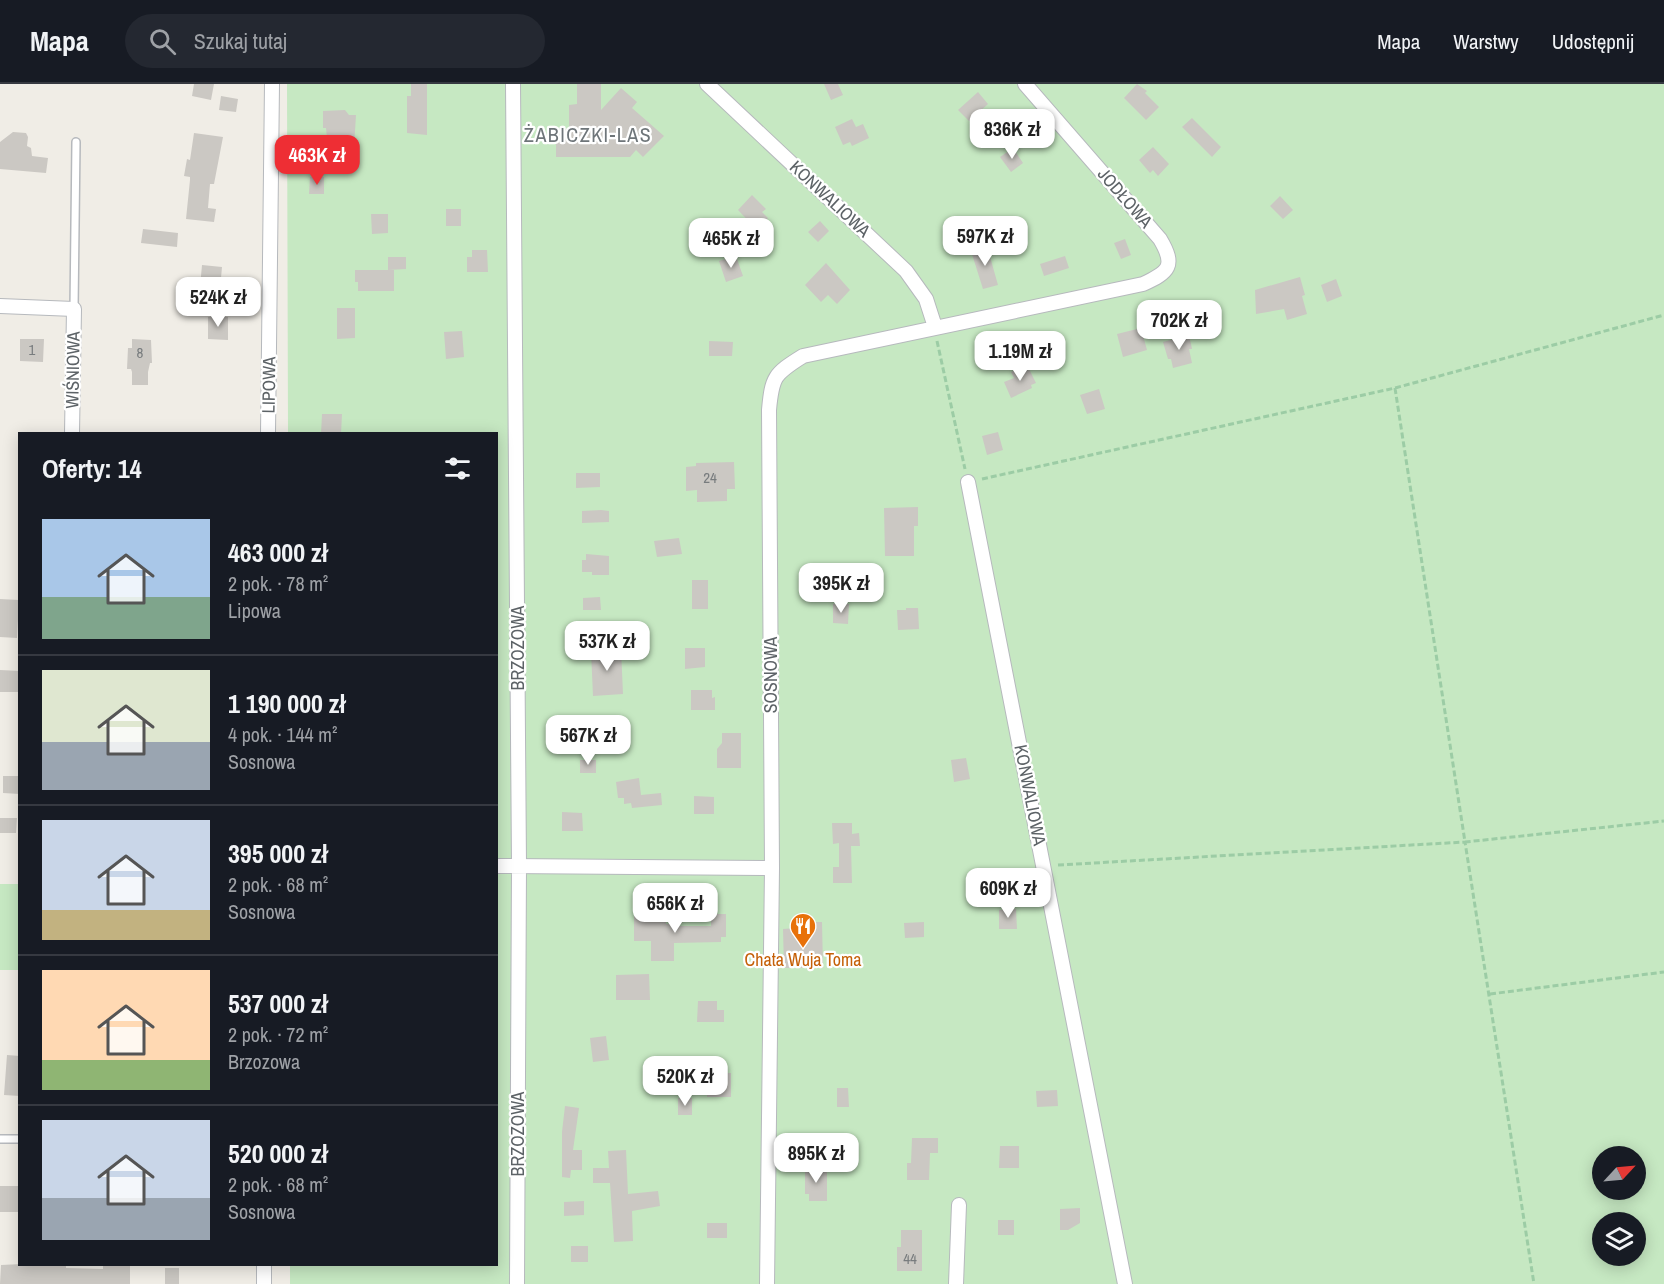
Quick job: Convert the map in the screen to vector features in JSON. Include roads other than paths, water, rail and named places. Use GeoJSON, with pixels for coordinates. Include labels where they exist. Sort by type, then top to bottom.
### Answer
{"type":"FeatureCollection","features":[{"type":"Feature","properties":{"kind":"street","name":"LIPOWA"},"geometry":{"type":"LineString","coordinates":[[268,432],[272,84]]}},
{"type":"Feature","properties":{"kind":"street","name":"BRZOZOWA"},"geometry":{"type":"LineString","coordinates":[[513,84],[519,866],[517,1284]]}},
{"type":"Feature","properties":{"kind":"street","name":"KONWALIOWA"},"geometry":{"type":"LineString","coordinates":[[707,84],[906,271],[926,299],[934,327]]}},
{"type":"Feature","properties":{"kind":"street","name":"JODŁOWA"},"geometry":{"type":"LineString","coordinates":[[1025,84],[1160,239],[1168,252],[1169,263]]}},
{"type":"Feature","properties":{"kind":"street","name":"SOSNOWA"},"geometry":{"type":"LineString","coordinates":[[767,1284],[772,868],[770,422],[772,385],[783,368],[803,356],[1143,284],[1162,275],[1169,263]]}},
{"type":"Feature","properties":{"kind":"street","name":"WIŚNIOWA"},"geometry":{"type":"LineString","coordinates":[[0,306],[74,309],[72,432]]}},
{"type":"Feature","properties":{"kind":"street","name":"KONWALIOWA"},"geometry":{"type":"LineString","coordinates":[[968,482],[1125,1284]]}},
{"type":"Feature","properties":{"kind":"street"},"geometry":{"type":"LineString","coordinates":[[498,866],[772,868]]}},
{"type":"Feature","properties":{"kind":"street"},"geometry":{"type":"LineString","coordinates":[[956,1284],[959,1205]]}},
{"type":"Feature","properties":{"kind":"street"},"geometry":{"type":"LineString","coordinates":[[264,1266],[264,1284]]}},
{"type":"Feature","properties":{"kind":"lane"},"geometry":{"type":"LineString","coordinates":[[74,309],[76,142]]}},
{"type":"Feature","properties":{"kind":"lane"},"geometry":{"type":"LineString","coordinates":[[0,1139],[18,1139]]}},
{"type":"Feature","properties":{"kind":"place","name":"Chata Wuja Toma"},"geometry":{"type":"Point","coordinates":[803,949]}},
{"type":"Feature","properties":{"kind":"district","name":"ŻABICZKI-LAS"},"geometry":{"type":"Point","coordinates":[588,135]}}]}
